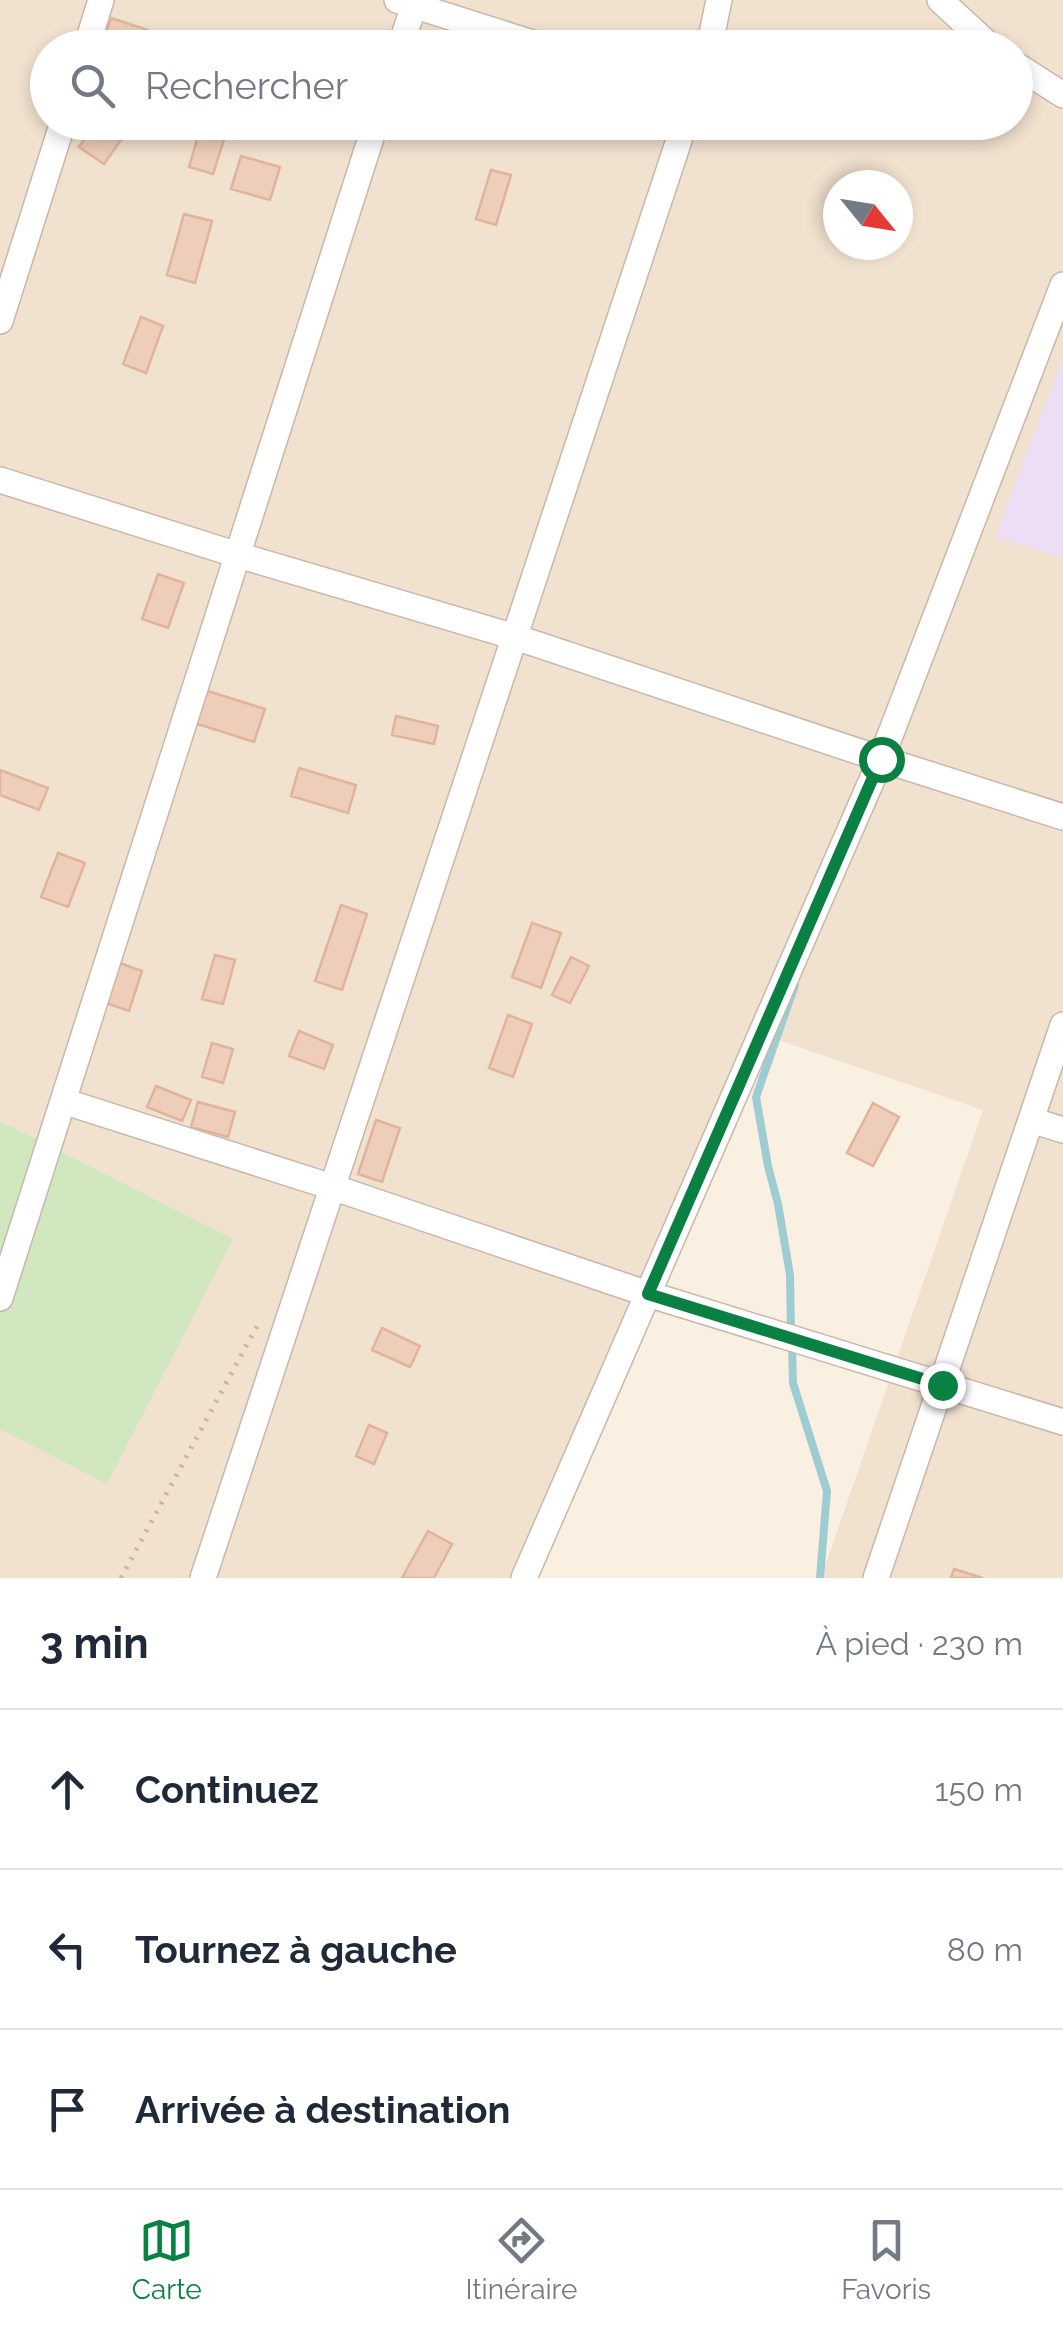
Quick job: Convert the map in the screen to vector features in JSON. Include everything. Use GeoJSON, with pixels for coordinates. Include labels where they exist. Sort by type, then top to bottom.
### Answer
{"type":"FeatureCollection","features":[{"type":"Feature","properties":{"kind":"street"},"geometry":{"type":"LineString","coordinates":[[92,30],[101,0]]}},
{"type":"Feature","properties":{"kind":"street"},"geometry":{"type":"LineString","coordinates":[[713,30],[719,0]]}},
{"type":"Feature","properties":{"kind":"street"},"geometry":{"type":"LineString","coordinates":[[940,0],[972,30]]}},
{"type":"Feature","properties":{"kind":"street"},"geometry":{"type":"LineString","coordinates":[[402,30],[405,3],[491,30]]}},
{"type":"Feature","properties":{"kind":"street"},"geometry":{"type":"LineString","coordinates":[[1033,76],[1063,95]]}},
{"type":"Feature","properties":{"kind":"street"},"geometry":{"type":"LineString","coordinates":[[0,320],[56,140]]}},
{"type":"Feature","properties":{"kind":"street"},"geometry":{"type":"LineString","coordinates":[[0,1298],[370,140]]}},
{"type":"Feature","properties":{"kind":"street"},"geometry":{"type":"LineString","coordinates":[[203,1578],[678,140]]}},
{"type":"Feature","properties":{"kind":"street"},"geometry":{"type":"LineString","coordinates":[[524,1578],[881,759],[1063,284]]}},
{"type":"Feature","properties":{"kind":"street"},"geometry":{"type":"LineString","coordinates":[[0,480],[515,636],[1063,816]]}},
{"type":"Feature","properties":{"kind":"street"},"geometry":{"type":"LineString","coordinates":[[876,1578],[1063,1025]]}},
{"type":"Feature","properties":{"kind":"street"},"geometry":{"type":"LineString","coordinates":[[63,1101],[648,1294],[1063,1422]]}},
{"type":"Feature","properties":{"kind":"street"},"geometry":{"type":"LineString","coordinates":[[1031,1120],[1063,1130]]}},
{"type":"Feature","properties":{"kind":"path"},"geometry":{"type":"LineString","coordinates":[[121,1578],[259,1323]]}},
{"type":"Feature","properties":{"kind":"shaded area"},"geometry":{"type":"Polygon","coordinates":[[[0,0],[1063,0],[1063,1578],[821,1578],[983,1110],[772,1038],[537,1578],[0,1578],[0,0]]]}},
{"type":"Feature","properties":{"kind":"shaded area"},"geometry":{"type":"Polygon","coordinates":[[[1063,358],[1063,558],[995,537],[1063,358]]]}},
{"type":"Feature","properties":{"kind":"green space"},"geometry":{"type":"Polygon","coordinates":[[[0,1121],[233,1239],[107,1484],[0,1429],[0,1121]]]}},
{"type":"Feature","properties":{"kind":"building"},"geometry":{"type":"Polygon","coordinates":[[[111,18],[148,30],[107,30],[111,18]]]}},
{"type":"Feature","properties":{"kind":"building"},"geometry":{"type":"Polygon","coordinates":[[[84,140],[121,140],[104,164],[79,147],[84,140]]]}},
{"type":"Feature","properties":{"kind":"building"},"geometry":{"type":"Polygon","coordinates":[[[197,140],[224,140],[213,174],[189,167],[197,140]]]}},
{"type":"Feature","properties":{"kind":"building"},"geometry":{"type":"Polygon","coordinates":[[[241,156],[280,167],[270,200],[231,189],[241,156]]]}},
{"type":"Feature","properties":{"kind":"building"},"geometry":{"type":"Polygon","coordinates":[[[491,170],[511,175],[496,225],[476,219],[491,170]]]}},
{"type":"Feature","properties":{"kind":"building"},"geometry":{"type":"Polygon","coordinates":[[[184,214],[212,221],[195,283],[167,275],[184,214]]]}},
{"type":"Feature","properties":{"kind":"building"},"geometry":{"type":"Polygon","coordinates":[[[141,317],[163,326],[146,373],[123,364],[141,317]]]}},
{"type":"Feature","properties":{"kind":"building"},"geometry":{"type":"Polygon","coordinates":[[[158,574],[184,583],[168,628],[142,619],[158,574]]]}},
{"type":"Feature","properties":{"kind":"building"},"geometry":{"type":"Polygon","coordinates":[[[198,688],[265,709],[254,742],[188,721],[198,688]]]}},
{"type":"Feature","properties":{"kind":"building"},"geometry":{"type":"Polygon","coordinates":[[[396,716],[438,726],[434,744],[392,735],[396,716]]]}},
{"type":"Feature","properties":{"kind":"building"},"geometry":{"type":"Polygon","coordinates":[[[299,768],[356,785],[348,813],[291,796],[299,768]]]}},
{"type":"Feature","properties":{"kind":"building"},"geometry":{"type":"Polygon","coordinates":[[[0,770],[48,788],[39,810],[0,795],[0,770]]]}},
{"type":"Feature","properties":{"kind":"building"},"geometry":{"type":"Polygon","coordinates":[[[58,853],[85,863],[68,907],[41,897],[58,853]]]}},
{"type":"Feature","properties":{"kind":"building"},"geometry":{"type":"Polygon","coordinates":[[[341,905],[367,914],[342,990],[315,981],[341,905]]]}},
{"type":"Feature","properties":{"kind":"building"},"geometry":{"type":"Polygon","coordinates":[[[532,923],[561,933],[541,988],[512,977],[532,923]]]}},
{"type":"Feature","properties":{"kind":"building"},"geometry":{"type":"Polygon","coordinates":[[[215,955],[235,960],[223,1004],[202,999],[215,955]]]}},
{"type":"Feature","properties":{"kind":"building"},"geometry":{"type":"Polygon","coordinates":[[[571,957],[589,966],[570,1003],[552,995],[571,957]]]}},
{"type":"Feature","properties":{"kind":"building"},"geometry":{"type":"Polygon","coordinates":[[[117,962],[142,971],[129,1011],[103,1002],[117,962]]]}},
{"type":"Feature","properties":{"kind":"building"},"geometry":{"type":"Polygon","coordinates":[[[508,1015],[532,1024],[513,1077],[489,1068],[508,1015]]]}},
{"type":"Feature","properties":{"kind":"building"},"geometry":{"type":"Polygon","coordinates":[[[299,1031],[333,1045],[324,1069],[289,1056],[299,1031]]]}},
{"type":"Feature","properties":{"kind":"building"},"geometry":{"type":"Polygon","coordinates":[[[212,1043],[233,1049],[223,1083],[202,1077],[212,1043]]]}},
{"type":"Feature","properties":{"kind":"building"},"geometry":{"type":"Polygon","coordinates":[[[156,1086],[191,1100],[182,1121],[147,1107],[156,1086]]]}},
{"type":"Feature","properties":{"kind":"building"},"geometry":{"type":"Polygon","coordinates":[[[198,1102],[235,1112],[228,1137],[191,1127],[198,1102]]]}},
{"type":"Feature","properties":{"kind":"building"},"geometry":{"type":"Polygon","coordinates":[[[873,1103],[899,1117],[873,1166],[847,1153],[873,1103]]]}},
{"type":"Feature","properties":{"kind":"building"},"geometry":{"type":"Polygon","coordinates":[[[376,1120],[400,1128],[382,1182],[358,1174],[376,1120]]]}},
{"type":"Feature","properties":{"kind":"building"},"geometry":{"type":"Polygon","coordinates":[[[382,1328],[420,1346],[410,1367],[372,1350],[382,1328]]]}},
{"type":"Feature","properties":{"kind":"building"},"geometry":{"type":"Polygon","coordinates":[[[369,1425],[387,1433],[374,1464],[356,1456],[369,1425]]]}},
{"type":"Feature","properties":{"kind":"building"},"geometry":{"type":"Polygon","coordinates":[[[428,1531],[452,1544],[434,1578],[402,1578],[428,1531]]]}},
{"type":"Feature","properties":{"kind":"building"},"geometry":{"type":"Polygon","coordinates":[[[954,1569],[983,1578],[951,1578],[954,1569]]]}},
{"type":"Feature","properties":{"kind":"waterway"},"geometry":{"type":"LineString","coordinates":[[791,1331],[790,1275],[756,1097],[795,985]]}},
{"type":"Feature","properties":{"kind":"waterway"},"geometry":{"type":"LineString","coordinates":[[792,1345],[793,1383],[827,1491],[820,1578]]}},
{"type":"Feature","properties":{"kind":"route"},"geometry":{"type":"LineString","coordinates":[[881,759],[648,1294],[942,1385]]}}]}
